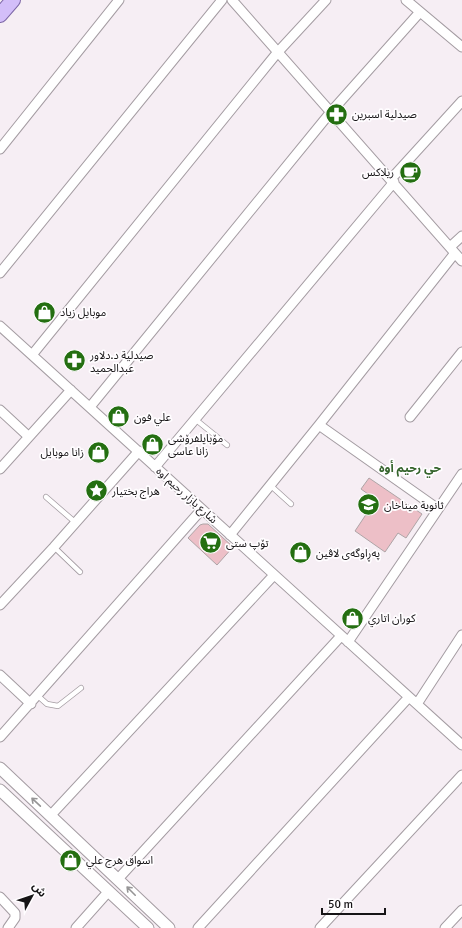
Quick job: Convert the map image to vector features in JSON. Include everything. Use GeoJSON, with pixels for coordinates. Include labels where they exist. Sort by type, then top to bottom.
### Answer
{"type":"FeatureCollection","features":[{"type":"Feature","properties":{"kind":"main road"},"geometry":{"type":"LineString","coordinates":[[0,15],[13,0]]}},
{"type":"Feature","properties":{"kind":"street"},"geometry":{"type":"LineString","coordinates":[[0,149],[119,0]]}},
{"type":"Feature","properties":{"kind":"street"},"geometry":{"type":"LineString","coordinates":[[0,273],[222,0]]}},
{"type":"Feature","properties":{"kind":"street"},"geometry":{"type":"LineString","coordinates":[[232,0],[462,261]]}},
{"type":"Feature","properties":{"kind":"street"},"geometry":{"type":"LineString","coordinates":[[32,355],[278,53],[326,0]]}},
{"type":"Feature","properties":{"kind":"street"},"geometry":{"type":"LineString","coordinates":[[406,0],[462,47]]}},
{"type":"Feature","properties":{"kind":"street"},"geometry":{"type":"LineString","coordinates":[[90,407],[330,113],[420,12]]}},
{"type":"Feature","properties":{"kind":"street"},"geometry":{"type":"LineString","coordinates":[[155,467],[392,181],[462,101]]}},
{"type":"Feature","properties":{"kind":"street"},"geometry":{"type":"LineString","coordinates":[[230,535],[319,425],[462,236]]}},
{"type":"Feature","properties":{"kind":"street","name":"شارع بازار رحيم اوه"},"geometry":{"type":"LineString","coordinates":[[0,326],[462,745]]}},
{"type":"Feature","properties":{"kind":"street"},"geometry":{"type":"LineString","coordinates":[[410,417],[462,352]]}},
{"type":"Feature","properties":{"kind":"street"},"geometry":{"type":"LineString","coordinates":[[0,469],[28,436],[71,390]]}},
{"type":"Feature","properties":{"kind":"street"},"geometry":{"type":"LineString","coordinates":[[0,410],[28,436]]}},
{"type":"Feature","properties":{"kind":"street"},"geometry":{"type":"LineString","coordinates":[[319,425],[438,509]]}},
{"type":"Feature","properties":{"kind":"street"},"geometry":{"type":"LineString","coordinates":[[2,599],[54,547],[138,452]]}},
{"type":"Feature","properties":{"kind":"street"},"geometry":{"type":"LineString","coordinates":[[118,879],[345,639],[462,474]]}},
{"type":"Feature","properties":{"kind":"street"},"geometry":{"type":"LineString","coordinates":[[0,737],[31,704],[202,510]]}},
{"type":"Feature","properties":{"kind":"street"},"geometry":{"type":"LineString","coordinates":[[51,815],[274,575]]}},
{"type":"Feature","properties":{"kind":"street"},"geometry":{"type":"LineString","coordinates":[[417,704],[462,634]]}},
{"type":"Feature","properties":{"kind":"street"},"geometry":{"type":"LineString","coordinates":[[0,675],[31,704]]}},
{"type":"Feature","properties":{"kind":"street"},"geometry":{"type":"LineString","coordinates":[[198,928],[409,697]]}},
{"type":"Feature","properties":{"kind":"street"},"geometry":{"type":"LineString","coordinates":[[0,768],[169,928]]}},
{"type":"Feature","properties":{"kind":"street"},"geometry":{"type":"LineString","coordinates":[[320,928],[462,775]]}},
{"type":"Feature","properties":{"kind":"street"},"geometry":{"type":"LineString","coordinates":[[0,790],[148,928]]}},
{"type":"Feature","properties":{"kind":"street"},"geometry":{"type":"LineString","coordinates":[[76,928],[108,892]]}},
{"type":"Feature","properties":{"kind":"street"},"geometry":{"type":"LineString","coordinates":[[0,897],[15,913],[15,918],[8,928]]}},
{"type":"Feature","properties":{"kind":"street"},"geometry":{"type":"LineString","coordinates":[[138,918],[147,907]]}},
{"type":"Feature","properties":{"kind":"street"},"geometry":{"type":"LineString","coordinates":[[445,928],[462,910]]}},
{"type":"Feature","properties":{"kind":"lane"},"geometry":{"type":"LineString","coordinates":[[196,419],[227,445]]}},
{"type":"Feature","properties":{"kind":"lane"},"geometry":{"type":"LineString","coordinates":[[270,485],[291,504]]}},
{"type":"Feature","properties":{"kind":"lane"},"geometry":{"type":"LineString","coordinates":[[46,497],[76,523]]}},
{"type":"Feature","properties":{"kind":"lane"},"geometry":{"type":"LineString","coordinates":[[54,547],[80,572]]}},
{"type":"Feature","properties":{"kind":"lane"},"geometry":{"type":"LineString","coordinates":[[38,696],[47,704],[58,706],[80,688]]}},
{"type":"Feature","properties":{"kind":"building"},"geometry":{"type":"Polygon","coordinates":[[[369,478],[422,514],[406,538],[398,533],[385,552],[355,531],[367,513],[359,507],[368,494],[361,489],[369,478]]]}},
{"type":"Feature","properties":{"kind":"building","name":"تۆپ ستی"},"geometry":{"type":"Polygon","coordinates":[[[208,524],[233,547],[217,565],[188,538],[200,525],[208,524]]]}},
{"type":"Feature","properties":{"kind":"place","name":"صيدلية اسبرين"},"geometry":{"type":"Point","coordinates":[336,114]}},
{"type":"Feature","properties":{"kind":"place","name":"ریلاکس"},"geometry":{"type":"Point","coordinates":[410,172]}},
{"type":"Feature","properties":{"kind":"place","name":"موبايل زياد"},"geometry":{"type":"Point","coordinates":[44,312]}},
{"type":"Feature","properties":{"kind":"place","name":"صيدلية د.دلاور عبدالحميد"},"geometry":{"type":"Point","coordinates":[75,361]}},
{"type":"Feature","properties":{"kind":"place","name":"علي فون"},"geometry":{"type":"Point","coordinates":[118,417]}},
{"type":"Feature","properties":{"kind":"place","name":"مۆبایلفرۆشی زانا عاسی"},"geometry":{"type":"Point","coordinates":[153,444]}},
{"type":"Feature","properties":{"kind":"place","name":"زانا موبايل"},"geometry":{"type":"Point","coordinates":[99,452]}},
{"type":"Feature","properties":{"kind":"place","name":"هراج بختيار"},"geometry":{"type":"Point","coordinates":[97,491]}},
{"type":"Feature","properties":{"kind":"place","name":"ثانوية ميناخان"},"geometry":{"type":"Point","coordinates":[368,505]}},
{"type":"Feature","properties":{"kind":"place","name":"تۆپ ستی"},"geometry":{"type":"Point","coordinates":[210,543]}},
{"type":"Feature","properties":{"kind":"place","name":"پەڕاوگەی لاڤین"},"geometry":{"type":"Point","coordinates":[301,553]}},
{"type":"Feature","properties":{"kind":"place","name":"كوران اتاري"},"geometry":{"type":"Point","coordinates":[353,618]}},
{"type":"Feature","properties":{"kind":"place","name":"اسواق هرج علي"},"geometry":{"type":"Point","coordinates":[70,860]}},
{"type":"Feature","properties":{"kind":"district","name":"حي رحيم أوه"},"geometry":{"type":"Point","coordinates":[410,468]}}]}
